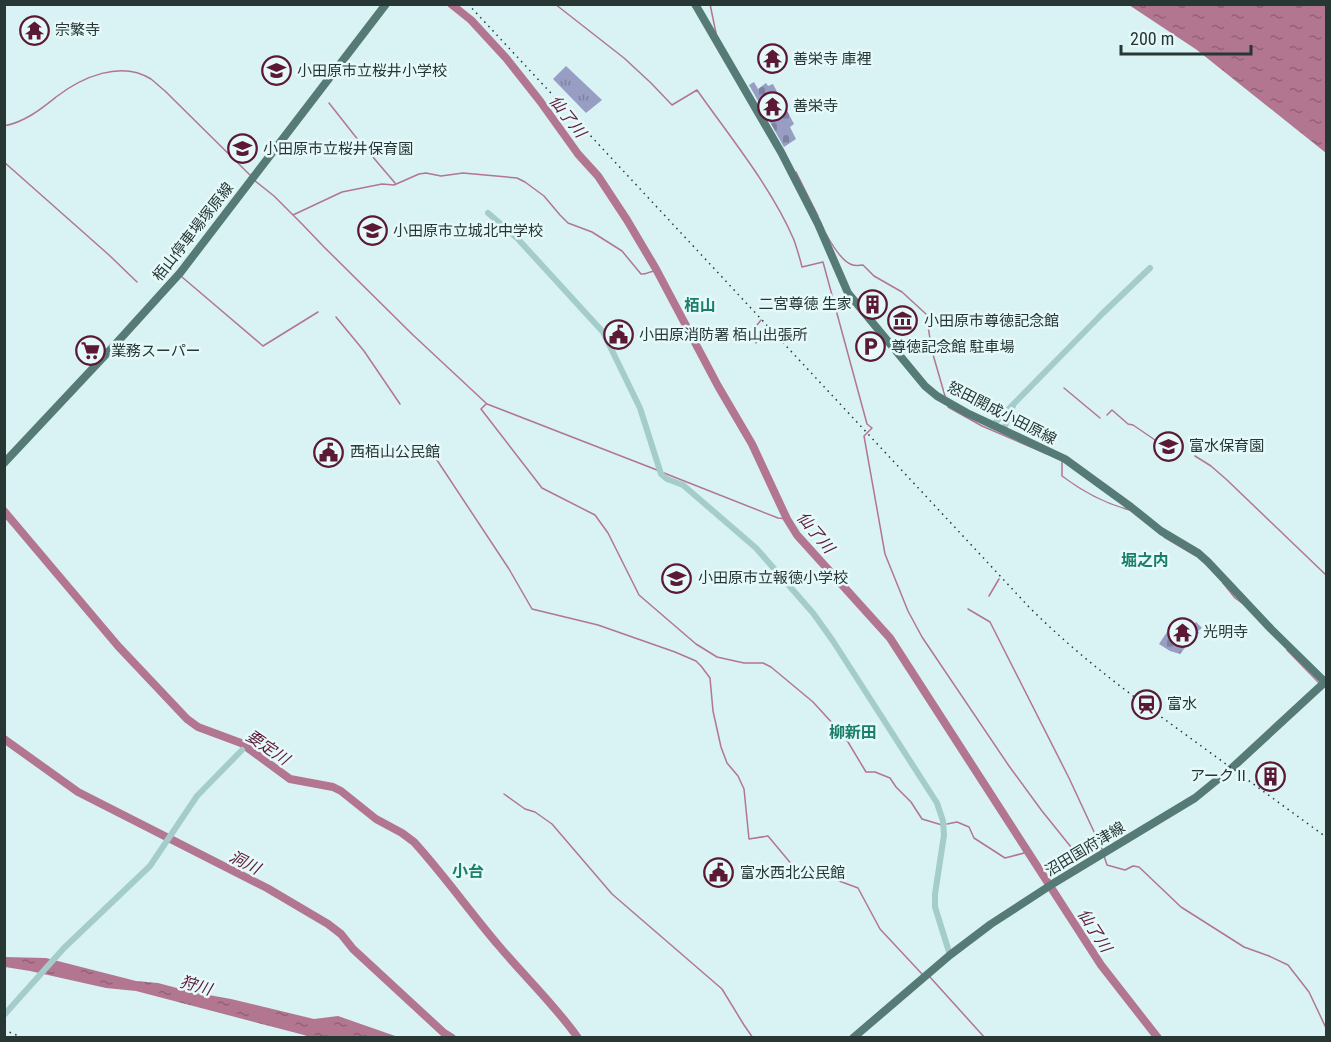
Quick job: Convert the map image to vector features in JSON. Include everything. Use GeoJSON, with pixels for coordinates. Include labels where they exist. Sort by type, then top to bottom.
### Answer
{"type":"FeatureCollection","features":[{"type":"Feature","properties":{"kind":"main road","name":"栢山停車場塚原線"},"geometry":{"type":"LineString","coordinates":[[4,463],[180,273],[386,4]]}},
{"type":"Feature","properties":{"kind":"main road","name":"怒田開成小田原線"},"geometry":{"type":"LineString","coordinates":[[695,4],[781,152],[818,224],[848,293],[925,386],[947,402],[992,426],[1065,459],[1161,531],[1198,553],[1326,682]]}},
{"type":"Feature","properties":{"kind":"main road","name":"沼田国府津線"},"geometry":{"type":"LineString","coordinates":[[854,1038],[950,955],[991,924],[1195,798],[1326,682]]}},
{"type":"Feature","properties":{"kind":"street"},"geometry":{"type":"LineString","coordinates":[[488,213],[517,238],[603,332],[640,408],[661,471],[667,479],[683,485],[756,548],[813,613],[937,803],[944,836],[935,907],[950,955]]}},
{"type":"Feature","properties":{"kind":"street"},"geometry":{"type":"LineString","coordinates":[[992,426],[1150,268]]}},
{"type":"Feature","properties":{"kind":"street"},"geometry":{"type":"LineString","coordinates":[[1003,430],[1014,403]]}},
{"type":"Feature","properties":{"kind":"street"},"geometry":{"type":"LineString","coordinates":[[4,1015],[60,953],[150,866],[197,796],[242,750]]}},
{"type":"Feature","properties":{"kind":"green space"},"geometry":{"type":"Polygon","coordinates":[[[566,66],[602,100],[586,113],[553,79],[566,66]]]}},
{"type":"Feature","properties":{"kind":"green space"},"geometry":{"type":"Polygon","coordinates":[[[754,82],[758,89],[766,83],[768,86],[773,84],[794,124],[790,127],[796,139],[784,147],[749,85],[754,82]]]}},
{"type":"Feature","properties":{"kind":"green space"},"geometry":{"type":"Polygon","coordinates":[[[1196,622],[1202,628],[1180,654],[1159,644],[1167,632],[1179,643],[1196,622]]]}},
{"type":"Feature","properties":{"kind":"water"},"geometry":{"type":"Polygon","coordinates":[[[1129,5],[1326,5],[1326,153],[1197,50],[1129,5]]]}},
{"type":"Feature","properties":{"kind":"water"},"geometry":{"type":"Polygon","coordinates":[[[4,957],[46,958],[136,981],[158,983],[314,1019],[338,1016],[398,1037],[309,1037],[136,991],[106,988],[5,967],[4,957]]]}},
{"type":"Feature","properties":{"kind":"waterway","name":"仙了川"},"geometry":{"type":"LineString","coordinates":[[451,4],[471,20],[506,58],[578,154],[598,176],[656,269],[718,386],[752,444],[787,519],[797,535],[890,638],[1101,965],[1158,1038]]}},
{"type":"Feature","properties":{"kind":"waterway"},"geometry":{"type":"LineString","coordinates":[[555,4],[624,58],[672,105],[697,90],[750,163],[774,201],[794,240],[802,267],[823,262],[867,424],[872,428],[864,436],[885,554],[908,611],[922,637],[1009,766],[1075,852]]}},
{"type":"Feature","properties":{"kind":"waterway"},"geometry":{"type":"LineString","coordinates":[[710,4],[716,33]]}},
{"type":"Feature","properties":{"kind":"waterway"},"geometry":{"type":"LineString","coordinates":[[4,126],[26,118],[66,90],[102,73],[115,71],[139,73],[153,80],[165,91],[251,176]]}},
{"type":"Feature","properties":{"kind":"waterway"},"geometry":{"type":"LineString","coordinates":[[329,103],[395,183]]}},
{"type":"Feature","properties":{"kind":"waterway"},"geometry":{"type":"LineString","coordinates":[[4,162],[137,282]]}},
{"type":"Feature","properties":{"kind":"waterway"},"geometry":{"type":"LineString","coordinates":[[796,172],[818,216]]}},
{"type":"Feature","properties":{"kind":"waterway"},"geometry":{"type":"LineString","coordinates":[[293,215],[342,192],[382,184],[394,185],[419,174],[441,176],[463,173],[517,178],[544,196],[568,223],[592,232],[622,251],[641,274],[657,271]]}},
{"type":"Feature","properties":{"kind":"waterway"},"geometry":{"type":"LineString","coordinates":[[254,180],[274,196],[413,335],[487,404],[657,470]]}},
{"type":"Feature","properties":{"kind":"waterway"},"geometry":{"type":"LineString","coordinates":[[826,234],[845,261],[853,265],[863,265],[874,276],[902,292],[926,314],[932,351],[945,396]]}},
{"type":"Feature","properties":{"kind":"waterway"},"geometry":{"type":"LineString","coordinates":[[182,277],[263,346],[318,312]]}},
{"type":"Feature","properties":{"kind":"waterway"},"geometry":{"type":"LineString","coordinates":[[336,317],[364,351],[400,404]]}},
{"type":"Feature","properties":{"kind":"waterway"},"geometry":{"type":"LineString","coordinates":[[756,343],[757,325],[761,320]]}},
{"type":"Feature","properties":{"kind":"waterway"},"geometry":{"type":"LineString","coordinates":[[1064,388],[1100,418]]}},
{"type":"Feature","properties":{"kind":"waterway"},"geometry":{"type":"LineString","coordinates":[[486,404],[481,409],[542,488],[595,515],[608,533],[639,595],[696,644],[717,657],[744,663],[763,663],[771,667],[813,702],[835,726],[848,742],[866,772],[875,772],[890,778],[922,819],[942,825]]}},
{"type":"Feature","properties":{"kind":"waterway"},"geometry":{"type":"LineString","coordinates":[[948,407],[982,426],[1047,454]]}},
{"type":"Feature","properties":{"kind":"waterway"},"geometry":{"type":"LineString","coordinates":[[1107,415],[1112,410],[1128,424],[1158,442],[1169,433]]}},
{"type":"Feature","properties":{"kind":"waterway"},"geometry":{"type":"LineString","coordinates":[[429,448],[509,569],[532,609],[598,625],[675,652],[696,661],[701,666],[710,678],[713,711],[721,747],[727,763],[738,776],[744,789],[749,839],[768,836],[793,866],[858,888],[880,929],[922,974]]}},
{"type":"Feature","properties":{"kind":"waterway"},"geometry":{"type":"LineString","coordinates":[[1195,456],[1227,480],[1326,575]]}},
{"type":"Feature","properties":{"kind":"waterway"},"geometry":{"type":"LineString","coordinates":[[1062,461],[1062,476],[1094,496],[1130,510]]}},
{"type":"Feature","properties":{"kind":"waterway"},"geometry":{"type":"LineString","coordinates":[[664,473],[778,518],[787,519]]}},
{"type":"Feature","properties":{"kind":"waterway","name":"要定川"},"geometry":{"type":"LineString","coordinates":[[4,511],[118,646],[187,719],[198,727],[241,743],[290,779],[333,787],[341,791],[376,819],[414,842],[578,1038]]}},
{"type":"Feature","properties":{"kind":"waterway"},"geometry":{"type":"LineString","coordinates":[[1164,537],[1196,556]]}},
{"type":"Feature","properties":{"kind":"waterway"},"geometry":{"type":"LineString","coordinates":[[989,596],[999,579]]}},
{"type":"Feature","properties":{"kind":"waterway"},"geometry":{"type":"LineString","coordinates":[[1223,583],[1242,603]]}},
{"type":"Feature","properties":{"kind":"waterway"},"geometry":{"type":"LineString","coordinates":[[968,609],[990,622],[1069,778],[1102,849]]}},
{"type":"Feature","properties":{"kind":"waterway"},"geometry":{"type":"LineString","coordinates":[[1287,650],[1319,683]]}},
{"type":"Feature","properties":{"kind":"waterway","name":"洞川"},"geometry":{"type":"LineString","coordinates":[[4,739],[78,792],[267,888],[328,924],[452,1038]]}},
{"type":"Feature","properties":{"kind":"waterway"},"geometry":{"type":"LineString","coordinates":[[504,794],[552,824],[612,894],[722,989],[753,1038]]}},
{"type":"Feature","properties":{"kind":"waterway"},"geometry":{"type":"LineString","coordinates":[[947,824],[957,822],[969,827],[974,838],[1005,858],[1028,852]]}},
{"type":"Feature","properties":{"kind":"waterway"},"geometry":{"type":"LineString","coordinates":[[1104,856],[1107,865],[1125,870],[1133,866],[1139,867],[1181,907],[1244,947],[1288,965],[1309,992],[1326,1028]]}},
{"type":"Feature","properties":{"kind":"waterway"},"geometry":{"type":"LineString","coordinates":[[929,976],[985,1038]]}},
{"type":"Feature","properties":{"kind":"railway"},"geometry":{"type":"LineString","coordinates":[[468,4],[1029,607],[1065,641],[1122,688],[1326,837]]}},
{"type":"Feature","properties":{"kind":"railway"},"geometry":{"type":"LineString","coordinates":[[4,1030],[24,1038]]}},
{"type":"Feature","properties":{"kind":"place","name":"宗繁寺"},"geometry":{"type":"Point","coordinates":[34,30]}},
{"type":"Feature","properties":{"kind":"place","name":"善栄寺 庫裡"},"geometry":{"type":"Point","coordinates":[772,59]}},
{"type":"Feature","properties":{"kind":"place","name":"小田原市立桜井小学校"},"geometry":{"type":"Point","coordinates":[276,71]}},
{"type":"Feature","properties":{"kind":"place","name":"善栄寺"},"geometry":{"type":"Point","coordinates":[772,106]}},
{"type":"Feature","properties":{"kind":"place","name":"小田原市立桜井保育園"},"geometry":{"type":"Point","coordinates":[242,149]}},
{"type":"Feature","properties":{"kind":"place","name":"小田原市立城北中学校"},"geometry":{"type":"Point","coordinates":[372,231]}},
{"type":"Feature","properties":{"kind":"place","name":"二宮尊徳 生家"},"geometry":{"type":"Point","coordinates":[873,304]}},
{"type":"Feature","properties":{"kind":"place","name":"小田原市尊徳記念館"},"geometry":{"type":"Point","coordinates":[903,321]}},
{"type":"Feature","properties":{"kind":"place","name":"小田原消防署 栢山出張所"},"geometry":{"type":"Point","coordinates":[618,335]}},
{"type":"Feature","properties":{"kind":"place","name":"尊徳記念館 駐車場"},"geometry":{"type":"Point","coordinates":[870,347]}},
{"type":"Feature","properties":{"kind":"place","name":"業務スーパー"},"geometry":{"type":"Point","coordinates":[90,351]}},
{"type":"Feature","properties":{"kind":"place","name":"富水保育園"},"geometry":{"type":"Point","coordinates":[1168,446]}},
{"type":"Feature","properties":{"kind":"place","name":"西栢山公民館"},"geometry":{"type":"Point","coordinates":[329,452]}},
{"type":"Feature","properties":{"kind":"place","name":"小田原市立報徳小学校"},"geometry":{"type":"Point","coordinates":[677,578]}},
{"type":"Feature","properties":{"kind":"place","name":"光明寺"},"geometry":{"type":"Point","coordinates":[1182,632]}},
{"type":"Feature","properties":{"kind":"place","name":"富水"},"geometry":{"type":"Point","coordinates":[1146,704]}},
{"type":"Feature","properties":{"kind":"place","name":"アークⅡ"},"geometry":{"type":"Point","coordinates":[1270,776]}},
{"type":"Feature","properties":{"kind":"place","name":"富水西北公民館"},"geometry":{"type":"Point","coordinates":[719,873]}},
{"type":"Feature","properties":{"kind":"district","name":"栢山"},"geometry":{"type":"Point","coordinates":[700,305]}},
{"type":"Feature","properties":{"kind":"district","name":"堀之内"},"geometry":{"type":"Point","coordinates":[1145,560]}},
{"type":"Feature","properties":{"kind":"district","name":"柳新田"},"geometry":{"type":"Point","coordinates":[853,732]}},
{"type":"Feature","properties":{"kind":"district","name":"小台"},"geometry":{"type":"Point","coordinates":[468,871]}},
{"type":"Feature","properties":{"kind":"water label","name":"狩川"},"geometry":{"type":"Point","coordinates":[196,985]}}]}
